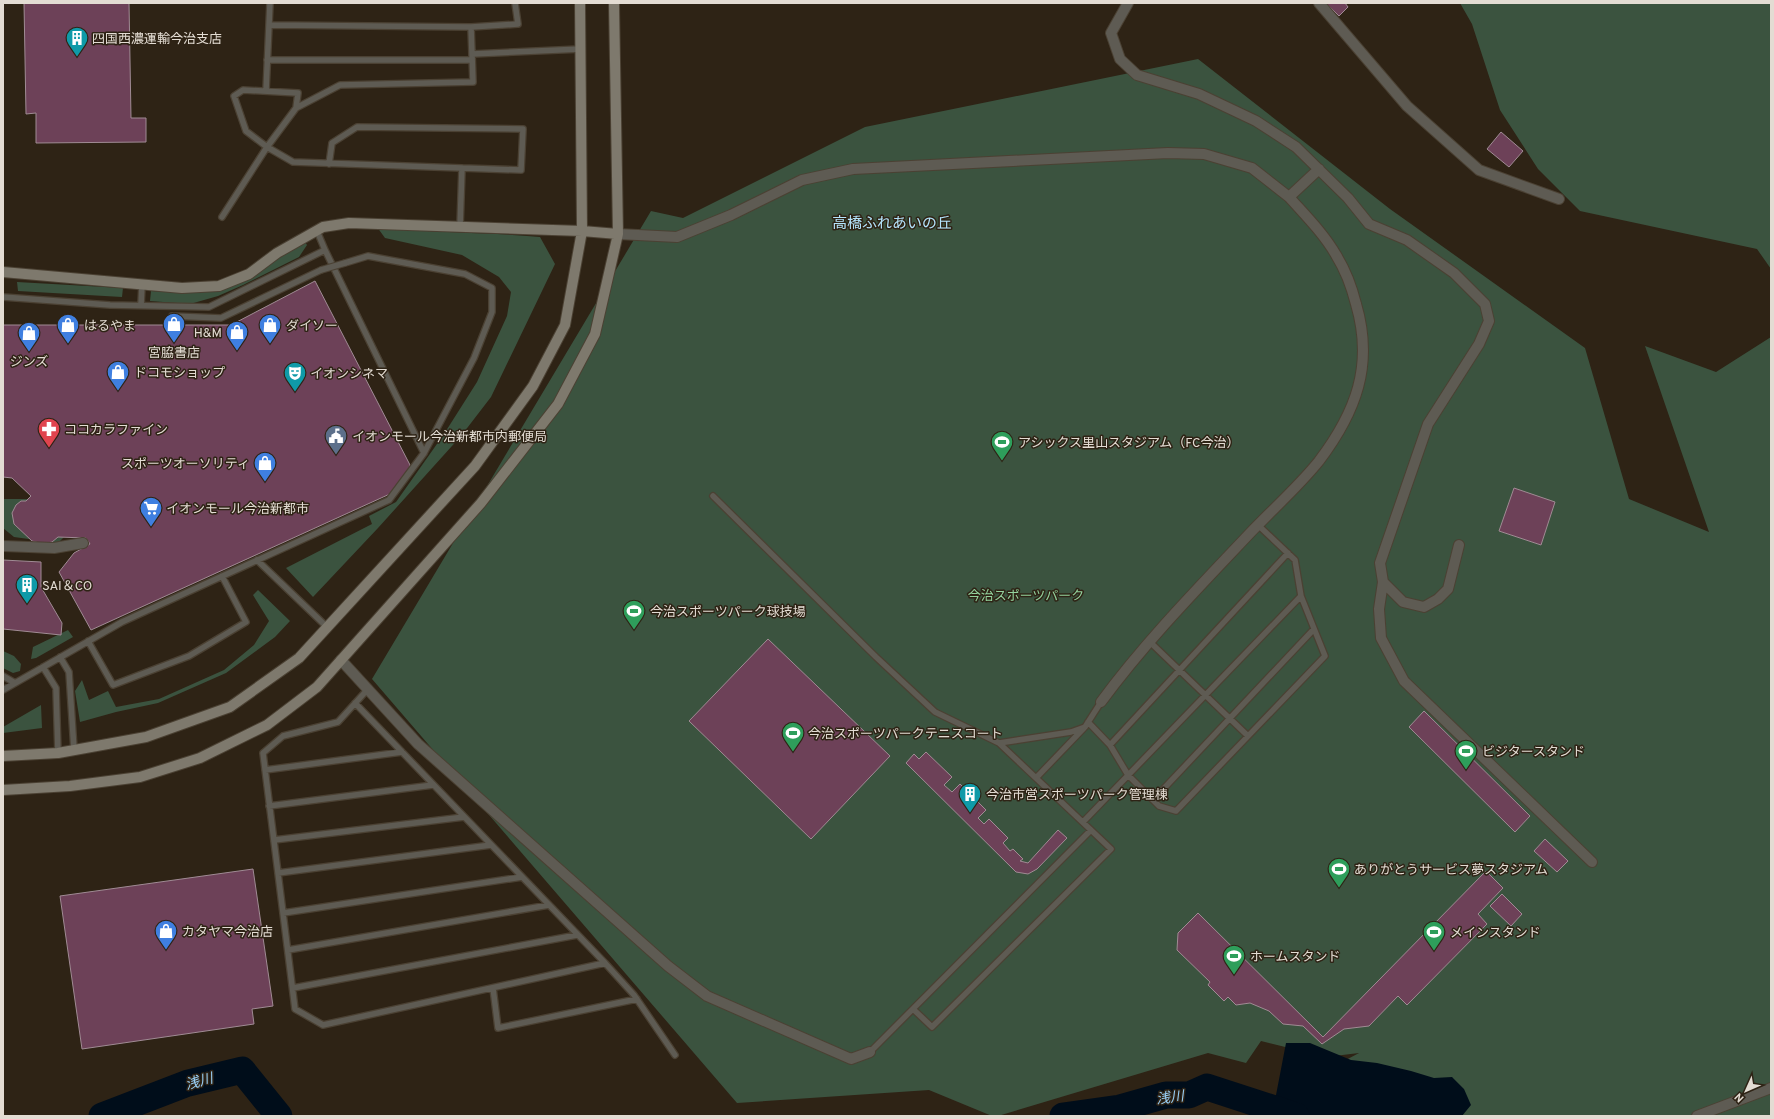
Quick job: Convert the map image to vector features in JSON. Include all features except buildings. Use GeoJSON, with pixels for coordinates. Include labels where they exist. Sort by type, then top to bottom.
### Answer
{"type":"FeatureCollection","features":[{"type":"Feature","properties":{"kind":"street"},"geometry":{"type":"LineString","coordinates":[[3,756],[58,753],[146,737],[230,707],[299,658],[475,466],[533,386],[565,325],[582,231],[580,3]]}},
{"type":"Feature","properties":{"kind":"street"},"geometry":{"type":"LineString","coordinates":[[3,790],[70,786],[140,777],[200,758],[267,725],[317,687],[481,503],[558,404],[596,334],[618,234],[614,3]]}},
{"type":"Feature","properties":{"kind":"street"},"geometry":{"type":"LineString","coordinates":[[1128,3],[1111,33],[1120,59],[1137,75],[1199,94],[1256,121],[1296,147],[1348,198],[1369,224],[1407,240],[1454,273],[1485,304],[1489,321],[1479,344],[1428,424],[1380,563],[1383,582],[1379,609],[1381,638],[1404,681],[1592,862]]}},
{"type":"Feature","properties":{"kind":"street"},"geometry":{"type":"LineString","coordinates":[[1319,3],[1407,106],[1479,170],[1559,199]]}},
{"type":"Feature","properties":{"kind":"street"},"geometry":{"type":"LineString","coordinates":[[3,272],[182,288],[219,286],[249,274],[277,253],[323,227],[349,223],[582,231],[677,237],[731,215],[802,180],[852,169],[1168,153],[1204,154],[1252,168],[1289,197],[1322,234],[1337,256],[1351,286],[1361,319],[1364,349],[1362,373],[1354,400],[1330,445],[1304,478],[1258,525],[1150,642],[1122,674],[1101,702]]}},
{"type":"Feature","properties":{"kind":"street"},"geometry":{"type":"LineString","coordinates":[[1289,197],[1319,169]]}},
{"type":"Feature","properties":{"kind":"street"},"geometry":{"type":"LineString","coordinates":[[3,546],[54,548],[83,543]]}},
{"type":"Feature","properties":{"kind":"street"},"geometry":{"type":"LineString","coordinates":[[1383,582],[1403,602],[1424,607],[1438,599],[1448,589],[1458,545]]}},
{"type":"Feature","properties":{"kind":"street"},"geometry":{"type":"LineString","coordinates":[[341,660],[418,744],[662,961],[708,996],[851,1059],[870,1052]]}},
{"type":"Feature","properties":{"kind":"street"},"geometry":{"type":"LineString","coordinates":[[1697,1116],[1771,1088]]}},
{"type":"Feature","properties":{"kind":"lane"},"geometry":{"type":"LineString","coordinates":[[266,91],[270,3]]}},
{"type":"Feature","properties":{"kind":"lane"},"geometry":{"type":"LineString","coordinates":[[269,26],[471,26],[518,24],[515,3]]}},
{"type":"Feature","properties":{"kind":"lane"},"geometry":{"type":"LineString","coordinates":[[222,217],[267,147],[296,108],[340,85],[473,82],[471,26]]}},
{"type":"Feature","properties":{"kind":"lane"},"geometry":{"type":"LineString","coordinates":[[267,60],[472,57],[580,49]]}},
{"type":"Feature","properties":{"kind":"lane"},"geometry":{"type":"LineString","coordinates":[[296,108],[298,93],[243,90],[234,96],[246,131],[267,147],[293,162],[329,164],[521,170],[523,129],[357,127],[332,143],[329,164]]}},
{"type":"Feature","properties":{"kind":"lane"},"geometry":{"type":"LineString","coordinates":[[460,227],[462,168]]}},
{"type":"Feature","properties":{"kind":"lane"},"geometry":{"type":"LineString","coordinates":[[316,231],[424,454]]}},
{"type":"Feature","properties":{"kind":"lane"},"geometry":{"type":"LineString","coordinates":[[3,298],[209,307],[325,250]]}},
{"type":"Feature","properties":{"kind":"lane"},"geometry":{"type":"LineString","coordinates":[[3,690],[122,622],[389,500],[424,454],[477,351],[492,312],[492,288],[465,274],[368,256],[321,270],[222,318],[172,316]]}},
{"type":"Feature","properties":{"kind":"lane"},"geometry":{"type":"LineString","coordinates":[[141,305],[142,285]]}},
{"type":"Feature","properties":{"kind":"lane"},"geometry":{"type":"LineString","coordinates":[[713,496],[876,658],[934,712],[999,743],[1111,849],[932,1028],[913,1009]]}},
{"type":"Feature","properties":{"kind":"lane"},"geometry":{"type":"LineString","coordinates":[[1086,724],[1110,745],[1128,775],[1159,806],[1176,811],[1325,656],[1301,596],[1295,560],[1258,525]]}},
{"type":"Feature","properties":{"kind":"lane"},"geometry":{"type":"LineString","coordinates":[[1110,745],[1288,553]]}},
{"type":"Feature","properties":{"kind":"lane"},"geometry":{"type":"LineString","coordinates":[[257,560],[327,627]]}},
{"type":"Feature","properties":{"kind":"lane"},"geometry":{"type":"LineString","coordinates":[[88,641],[113,685],[189,656],[246,622],[222,576]]}},
{"type":"Feature","properties":{"kind":"lane"},"geometry":{"type":"LineString","coordinates":[[1083,822],[1301,596]]}},
{"type":"Feature","properties":{"kind":"lane"},"geometry":{"type":"LineString","coordinates":[[1153,800],[1314,629]]}},
{"type":"Feature","properties":{"kind":"lane"},"geometry":{"type":"LineString","coordinates":[[1150,642],[1248,736]]}},
{"type":"Feature","properties":{"kind":"lane"},"geometry":{"type":"LineString","coordinates":[[60,657],[69,672],[74,750]]}},
{"type":"Feature","properties":{"kind":"lane"},"geometry":{"type":"LineString","coordinates":[[44,667],[56,688],[58,753]]}},
{"type":"Feature","properties":{"kind":"lane"},"geometry":{"type":"LineString","coordinates":[[3,676],[15,683]]}},
{"type":"Feature","properties":{"kind":"lane"},"geometry":{"type":"LineString","coordinates":[[368,689],[338,722],[283,736],[263,753],[295,1009],[323,1025],[605,964]]}},
{"type":"Feature","properties":{"kind":"lane"},"geometry":{"type":"LineString","coordinates":[[1036,778],[1086,724],[1101,702]]}},
{"type":"Feature","properties":{"kind":"lane"},"geometry":{"type":"LineString","coordinates":[[355,703],[637,999],[675,1055]]}},
{"type":"Feature","properties":{"kind":"lane"},"geometry":{"type":"LineString","coordinates":[[999,743],[1071,732],[1086,724]]}},
{"type":"Feature","properties":{"kind":"lane"},"geometry":{"type":"LineString","coordinates":[[265,770],[402,752]]}},
{"type":"Feature","properties":{"kind":"lane"},"geometry":{"type":"LineString","coordinates":[[269,806],[433,785]]}},
{"type":"Feature","properties":{"kind":"lane"},"geometry":{"type":"LineString","coordinates":[[274,840],[464,817]]}},
{"type":"Feature","properties":{"kind":"lane"},"geometry":{"type":"LineString","coordinates":[[870,1052],[1091,830]]}},
{"type":"Feature","properties":{"kind":"lane"},"geometry":{"type":"LineString","coordinates":[[278,873],[491,845]]}},
{"type":"Feature","properties":{"kind":"lane"},"geometry":{"type":"LineString","coordinates":[[283,913],[522,877]]}},
{"type":"Feature","properties":{"kind":"lane"},"geometry":{"type":"LineString","coordinates":[[288,950],[549,905]]}},
{"type":"Feature","properties":{"kind":"lane"},"geometry":{"type":"LineString","coordinates":[[293,988],[577,935]]}},
{"type":"Feature","properties":{"kind":"lane"},"geometry":{"type":"LineString","coordinates":[[493,988],[498,1028],[637,999]]}},
{"type":"Feature","properties":{"kind":"green space"},"geometry":{"type":"Polygon","coordinates":[[[1460,3],[1771,3],[1771,269],[1757,249],[1580,211],[1538,169],[1500,110],[1472,24],[1460,3]]]}},
{"type":"Feature","properties":{"kind":"green space","name":"今治スポーツパーク"},"geometry":{"type":"Polygon","coordinates":[[[1198,59],[1390,209],[1585,348],[1629,499],[1709,532],[1645,346],[1716,372],[1771,337],[1771,1116],[1422,1116],[1312,1078],[1359,1053],[1326,1057],[1261,1041],[1246,1063],[1208,1053],[998,1116],[992,1116],[929,1090],[737,1103],[372,679],[651,211],[683,218],[865,127],[1198,59]]]}},
{"type":"Feature","properties":{"kind":"green space"},"geometry":{"type":"Polygon","coordinates":[[[377,227],[540,237],[555,264],[491,397],[461,436],[313,597],[286,568],[372,524],[369,516],[396,502],[444,434],[477,382],[507,316],[511,292],[499,277],[462,255],[385,238],[377,227]]]}},
{"type":"Feature","properties":{"kind":"green space"},"geometry":{"type":"Polygon","coordinates":[[[305,242],[307,245],[299,257],[218,296],[190,304],[150,301],[151,291],[186,293],[220,289],[305,242]]]}},
{"type":"Feature","properties":{"kind":"green space"},"geometry":{"type":"Polygon","coordinates":[[[17,282],[123,288],[122,297],[18,291],[17,282]]]}},
{"type":"Feature","properties":{"kind":"green space"},"geometry":{"type":"Polygon","coordinates":[[[3,499],[40,499],[69,532],[58,543],[14,537],[3,528],[3,499]]]}},
{"type":"Feature","properties":{"kind":"green space"},"geometry":{"type":"Polygon","coordinates":[[[258,590],[290,621],[275,637],[226,673],[158,703],[80,722],[75,691],[82,680],[89,700],[108,691],[116,707],[159,699],[224,670],[254,645],[269,621],[253,595],[258,590]]]}},
{"type":"Feature","properties":{"kind":"green space"},"geometry":{"type":"Polygon","coordinates":[[[68,630],[73,637],[36,658],[31,659],[33,647],[68,630]]]}},
{"type":"Feature","properties":{"kind":"green space"},"geometry":{"type":"Polygon","coordinates":[[[3,651],[14,656],[21,664],[20,671],[13,673],[3,668],[3,651]]]}},
{"type":"Feature","properties":{"kind":"green space"},"geometry":{"type":"Polygon","coordinates":[[[41,705],[42,728],[3,733],[3,727],[41,705]]]}},
{"type":"Feature","properties":{"kind":"water"},"geometry":{"type":"Polygon","coordinates":[[[1286,1043],[1310,1043],[1351,1060],[1377,1063],[1434,1078],[1452,1077],[1464,1089],[1471,1105],[1462,1116],[1272,1116],[1286,1043]]]}},
{"type":"Feature","properties":{"kind":"waterway","name":"浅川"},"geometry":{"type":"LineString","coordinates":[[102,1116],[188,1083],[242,1070],[279,1116]]}},
{"type":"Feature","properties":{"kind":"waterway","name":"浅川"},"geometry":{"type":"LineString","coordinates":[[1063,1116],[1120,1108],[1166,1095],[1189,1095],[1207,1087],[1296,1116]]}},
{"type":"Feature","properties":{"kind":"place","name":"四国西濃運輸今治支店"},"geometry":{"type":"Point","coordinates":[77,58]}},
{"type":"Feature","properties":{"kind":"place","name":"はるやま"},"geometry":{"type":"Point","coordinates":[68,344]}},
{"type":"Feature","properties":{"kind":"place","name":"宮脇書店"},"geometry":{"type":"Point","coordinates":[174,344]}},
{"type":"Feature","properties":{"kind":"place","name":"ダイソー"},"geometry":{"type":"Point","coordinates":[270,344]}},
{"type":"Feature","properties":{"kind":"place","name":"ジンズ"},"geometry":{"type":"Point","coordinates":[29,352]}},
{"type":"Feature","properties":{"kind":"place","name":"H&M"},"geometry":{"type":"Point","coordinates":[237,352]}},
{"type":"Feature","properties":{"kind":"place","name":"ドコモショップ"},"geometry":{"type":"Point","coordinates":[118,392]}},
{"type":"Feature","properties":{"kind":"place","name":"イオンシネマ"},"geometry":{"type":"Point","coordinates":[295,392]}},
{"type":"Feature","properties":{"kind":"place","name":"ココカラファイン"},"geometry":{"type":"Point","coordinates":[49,448]}},
{"type":"Feature","properties":{"kind":"place","name":"イオンモール今治新都市内郵便局"},"geometry":{"type":"Point","coordinates":[336,456]}},
{"type":"Feature","properties":{"kind":"place","name":"アシックス里山スタジアム（FC今治）"},"geometry":{"type":"Point","coordinates":[1002,462]}},
{"type":"Feature","properties":{"kind":"place","name":"スポーツオーソリティ"},"geometry":{"type":"Point","coordinates":[265,482]}},
{"type":"Feature","properties":{"kind":"place","name":"イオンモール今治新都市"},"geometry":{"type":"Point","coordinates":[151,528]}},
{"type":"Feature","properties":{"kind":"place","name":"SAI＆CO"},"geometry":{"type":"Point","coordinates":[27,604]}},
{"type":"Feature","properties":{"kind":"place","name":"今治スポーツパーク球技場"},"geometry":{"type":"Point","coordinates":[634,630]}},
{"type":"Feature","properties":{"kind":"place","name":"今治スポーツパークテニスコート"},"geometry":{"type":"Point","coordinates":[793,752]}},
{"type":"Feature","properties":{"kind":"place","name":"ビジタースタンド"},"geometry":{"type":"Point","coordinates":[1466,770]}},
{"type":"Feature","properties":{"kind":"place","name":"今治市営スポーツパーク管理棟"},"geometry":{"type":"Point","coordinates":[970,814]}},
{"type":"Feature","properties":{"kind":"place","name":"ありがとうサービス夢スタジアム"},"geometry":{"type":"Point","coordinates":[1339,888]}},
{"type":"Feature","properties":{"kind":"place","name":"カタヤマ今治店"},"geometry":{"type":"Point","coordinates":[166,950]}},
{"type":"Feature","properties":{"kind":"place","name":"メインスタンド"},"geometry":{"type":"Point","coordinates":[1434,952]}},
{"type":"Feature","properties":{"kind":"place","name":"ホームスタンド"},"geometry":{"type":"Point","coordinates":[1234,976]}},
{"type":"Feature","properties":{"kind":"district","name":"高橋ふれあいの丘"},"geometry":{"type":"Point","coordinates":[892,223]}}]}
